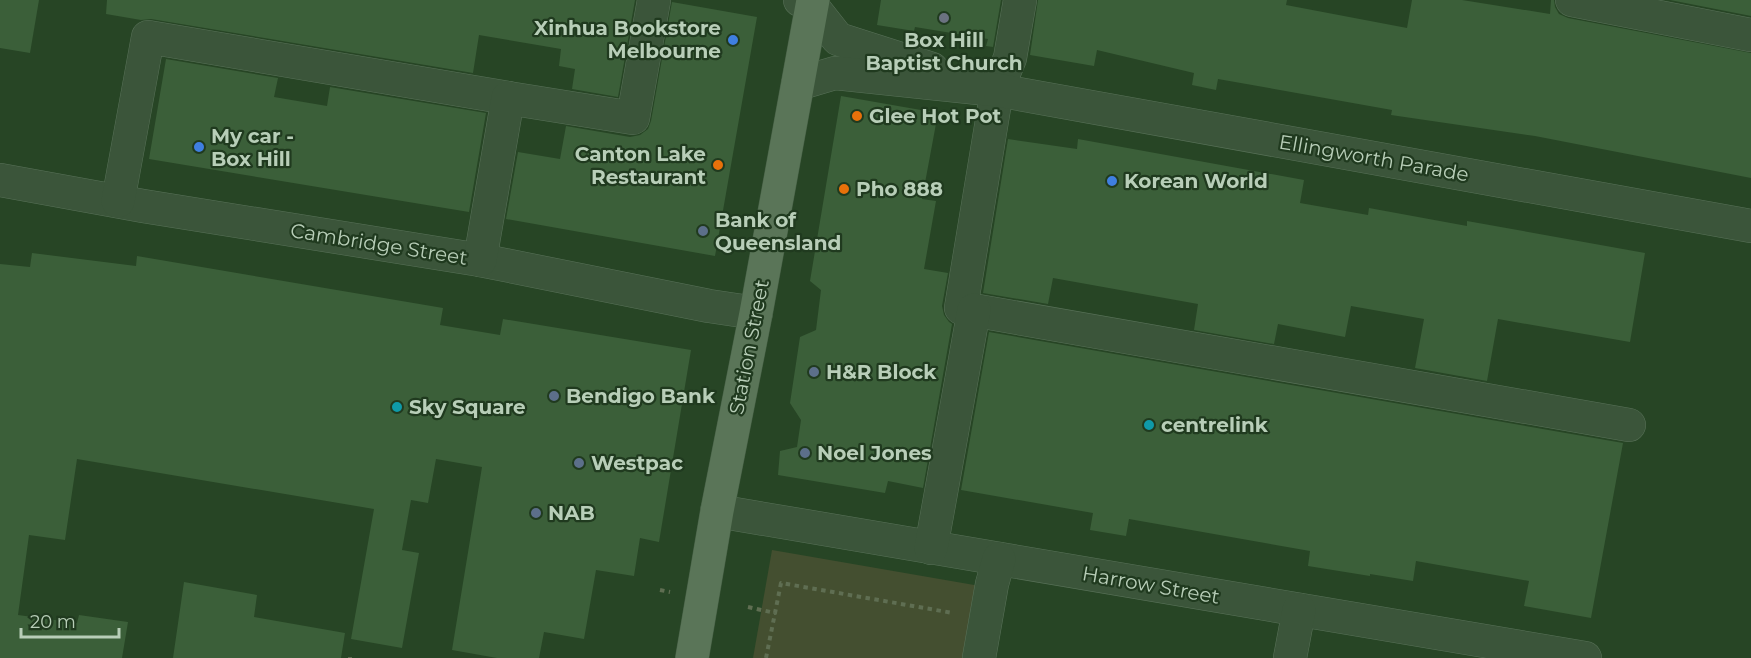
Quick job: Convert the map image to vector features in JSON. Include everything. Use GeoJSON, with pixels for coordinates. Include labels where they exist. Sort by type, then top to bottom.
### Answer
{"type":"FeatureCollection","features":[{"type":"Feature","properties":{"kind":"main road","name":"Station Street"},"geometry":{"type":"LineString","coordinates":[[692,658],[717,511],[798,84],[808,2]]}},
{"type":"Feature","properties":{"kind":"street"},"geometry":{"type":"LineString","coordinates":[[118,201],[148,37],[633,118],[654,0]]}},
{"type":"Feature","properties":{"kind":"street"},"geometry":{"type":"LineString","coordinates":[[1020,0],[1010,58],[997,90],[961,308],[1629,425]]}},
{"type":"Feature","properties":{"kind":"street"},"geometry":{"type":"LineString","coordinates":[[1572,0],[1751,35]]}},
{"type":"Feature","properties":{"kind":"street","name":"Ellingworth Parade"},"geometry":{"type":"LineString","coordinates":[[808,2],[838,39],[997,90]]}},
{"type":"Feature","properties":{"kind":"street","name":"Ellingworth Parade"},"geometry":{"type":"LineString","coordinates":[[798,84],[834,73],[997,90],[1751,226]]}},
{"type":"Feature","properties":{"kind":"street"},"geometry":{"type":"LineString","coordinates":[[480,260],[508,98]]}},
{"type":"Feature","properties":{"kind":"street","name":"Cambridge Street"},"geometry":{"type":"LineString","coordinates":[[0,180],[480,260],[709,306],[756,313]]}},
{"type":"Feature","properties":{"kind":"street"},"geometry":{"type":"LineString","coordinates":[[931,548],[974,310]]}},
{"type":"Feature","properties":{"kind":"street","name":"Harrow Street"},"geometry":{"type":"LineString","coordinates":[[717,511],[1585,658]]}},
{"type":"Feature","properties":{"kind":"street"},"geometry":{"type":"LineString","coordinates":[[979,658],[992,584],[999,559]]}},
{"type":"Feature","properties":{"kind":"street"},"geometry":{"type":"LineString","coordinates":[[1290,658],[1299,610]]}},
{"type":"Feature","properties":{"kind":"path"},"geometry":{"type":"LineString","coordinates":[[766,658],[781,583],[986,618]]}},
{"type":"Feature","properties":{"kind":"path"},"geometry":{"type":"LineString","coordinates":[[748,608],[775,613]]}},
{"type":"Feature","properties":{"kind":"green space"},"geometry":{"type":"Polygon","coordinates":[[[772,550],[980,586],[967,658],[753,658],[772,550]]]}},
{"type":"Feature","properties":{"kind":"building"},"geometry":{"type":"Polygon","coordinates":[[[0,0],[39,0],[30,53],[0,48],[0,0]]]}},
{"type":"Feature","properties":{"kind":"building"},"geometry":{"type":"Polygon","coordinates":[[[107,0],[635,0],[618,97],[572,89],[575,69],[559,66],[561,49],[479,35],[473,73],[151,19],[141,20],[106,14],[107,0]]]}},
{"type":"Feature","properties":{"kind":"building","name":"Box Hill Baptist Church"},"geometry":{"type":"Polygon","coordinates":[[[881,0],[1001,0],[993,47],[986,46],[988,39],[915,27],[914,31],[877,25],[881,0]]]}},
{"type":"Feature","properties":{"kind":"building"},"geometry":{"type":"Polygon","coordinates":[[[1038,0],[1287,0],[1286,5],[1407,28],[1412,0],[1462,0],[1550,14],[1551,0],[1554,0],[1559,14],[1568,18],[1751,53],[1751,178],[1535,136],[1391,115],[1392,110],[1218,79],[1216,90],[1192,85],[1194,73],[1097,50],[1094,66],[1030,55],[1038,0]]]}},
{"type":"Feature","properties":{"kind":"building"},"geometry":{"type":"Polygon","coordinates":[[[1670,0],[1751,0],[1751,16],[1670,0]]]}},
{"type":"Feature","properties":{"kind":"building"},"geometry":{"type":"Polygon","coordinates":[[[672,2],[757,17],[715,256],[506,219],[518,152],[560,159],[566,126],[630,137],[640,135],[648,129],[672,2]]]}},
{"type":"Feature","properties":{"kind":"building"},"geometry":{"type":"Polygon","coordinates":[[[166,59],[278,78],[274,97],[327,106],[330,87],[486,113],[469,212],[149,159],[166,59]]]}},
{"type":"Feature","properties":{"kind":"building"},"geometry":{"type":"Polygon","coordinates":[[[841,96],[938,113],[922,199],[936,201],[924,269],[948,273],[942,306],[944,315],[952,324],[923,488],[888,481],[885,493],[778,475],[780,451],[797,447],[801,420],[790,403],[800,337],[816,330],[821,290],[810,281],[841,96]]]}},
{"type":"Feature","properties":{"kind":"building"},"geometry":{"type":"Polygon","coordinates":[[[1008,139],[1077,149],[1078,139],[1304,180],[1300,203],[1368,215],[1369,208],[1467,226],[1467,221],[1645,253],[1630,342],[1498,319],[1487,381],[1415,368],[1424,319],[1351,306],[1345,337],[1278,324],[1274,344],[1194,330],[1198,304],[1053,278],[1048,304],[983,293],[1008,139]]]}},
{"type":"Feature","properties":{"kind":"building","name":"Sky Square"},"geometry":{"type":"Polygon","coordinates":[[[32,253],[136,266],[137,256],[443,308],[440,325],[500,335],[503,319],[691,350],[659,542],[640,538],[634,576],[596,570],[584,639],[544,632],[539,658],[497,658],[452,650],[482,467],[436,459],[428,503],[411,500],[402,550],[419,553],[402,648],[351,639],[374,509],[77,459],[65,540],[29,535],[18,615],[77,623],[79,615],[128,622],[122,658],[0,658],[0,264],[30,267],[32,253]]]}},
{"type":"Feature","properties":{"kind":"building"},"geometry":{"type":"Polygon","coordinates":[[[989,332],[1623,443],[1591,618],[1524,606],[1529,581],[1416,561],[1413,581],[1370,574],[1370,576],[1308,566],[1310,551],[1129,519],[1126,536],[1090,530],[1093,513],[961,490],[989,332]]]}},
{"type":"Feature","properties":{"kind":"building"},"geometry":{"type":"Polygon","coordinates":[[[184,582],[257,595],[254,617],[345,633],[341,658],[173,658],[184,582]]]}},
{"type":"Feature","properties":{"kind":"place","name":"Box Hill Baptist Church"},"geometry":{"type":"Point","coordinates":[944,18]}},
{"type":"Feature","properties":{"kind":"place","name":"Xinhua Bookstore Melbourne"},"geometry":{"type":"Point","coordinates":[733,40]}},
{"type":"Feature","properties":{"kind":"place","name":"Glee Hot Pot"},"geometry":{"type":"Point","coordinates":[857,116]}},
{"type":"Feature","properties":{"kind":"place","name":"My car - Box Hill"},"geometry":{"type":"Point","coordinates":[199,147]}},
{"type":"Feature","properties":{"kind":"place","name":"Canton Lake Restaurant"},"geometry":{"type":"Point","coordinates":[718,165]}},
{"type":"Feature","properties":{"kind":"place","name":"Korean World"},"geometry":{"type":"Point","coordinates":[1112,181]}},
{"type":"Feature","properties":{"kind":"place","name":"Pho 888"},"geometry":{"type":"Point","coordinates":[844,189]}},
{"type":"Feature","properties":{"kind":"place","name":"Bank of Queensland"},"geometry":{"type":"Point","coordinates":[703,231]}},
{"type":"Feature","properties":{"kind":"place","name":"H&R Block"},"geometry":{"type":"Point","coordinates":[814,372]}},
{"type":"Feature","properties":{"kind":"place","name":"Bendigo Bank"},"geometry":{"type":"Point","coordinates":[554,396]}},
{"type":"Feature","properties":{"kind":"place","name":"Sky Square"},"geometry":{"type":"Point","coordinates":[397,407]}},
{"type":"Feature","properties":{"kind":"place","name":"centrelink"},"geometry":{"type":"Point","coordinates":[1149,425]}},
{"type":"Feature","properties":{"kind":"place","name":"Noel Jones"},"geometry":{"type":"Point","coordinates":[805,453]}},
{"type":"Feature","properties":{"kind":"place","name":"Westpac"},"geometry":{"type":"Point","coordinates":[579,463]}},
{"type":"Feature","properties":{"kind":"place","name":"NAB"},"geometry":{"type":"Point","coordinates":[536,513]}}]}
